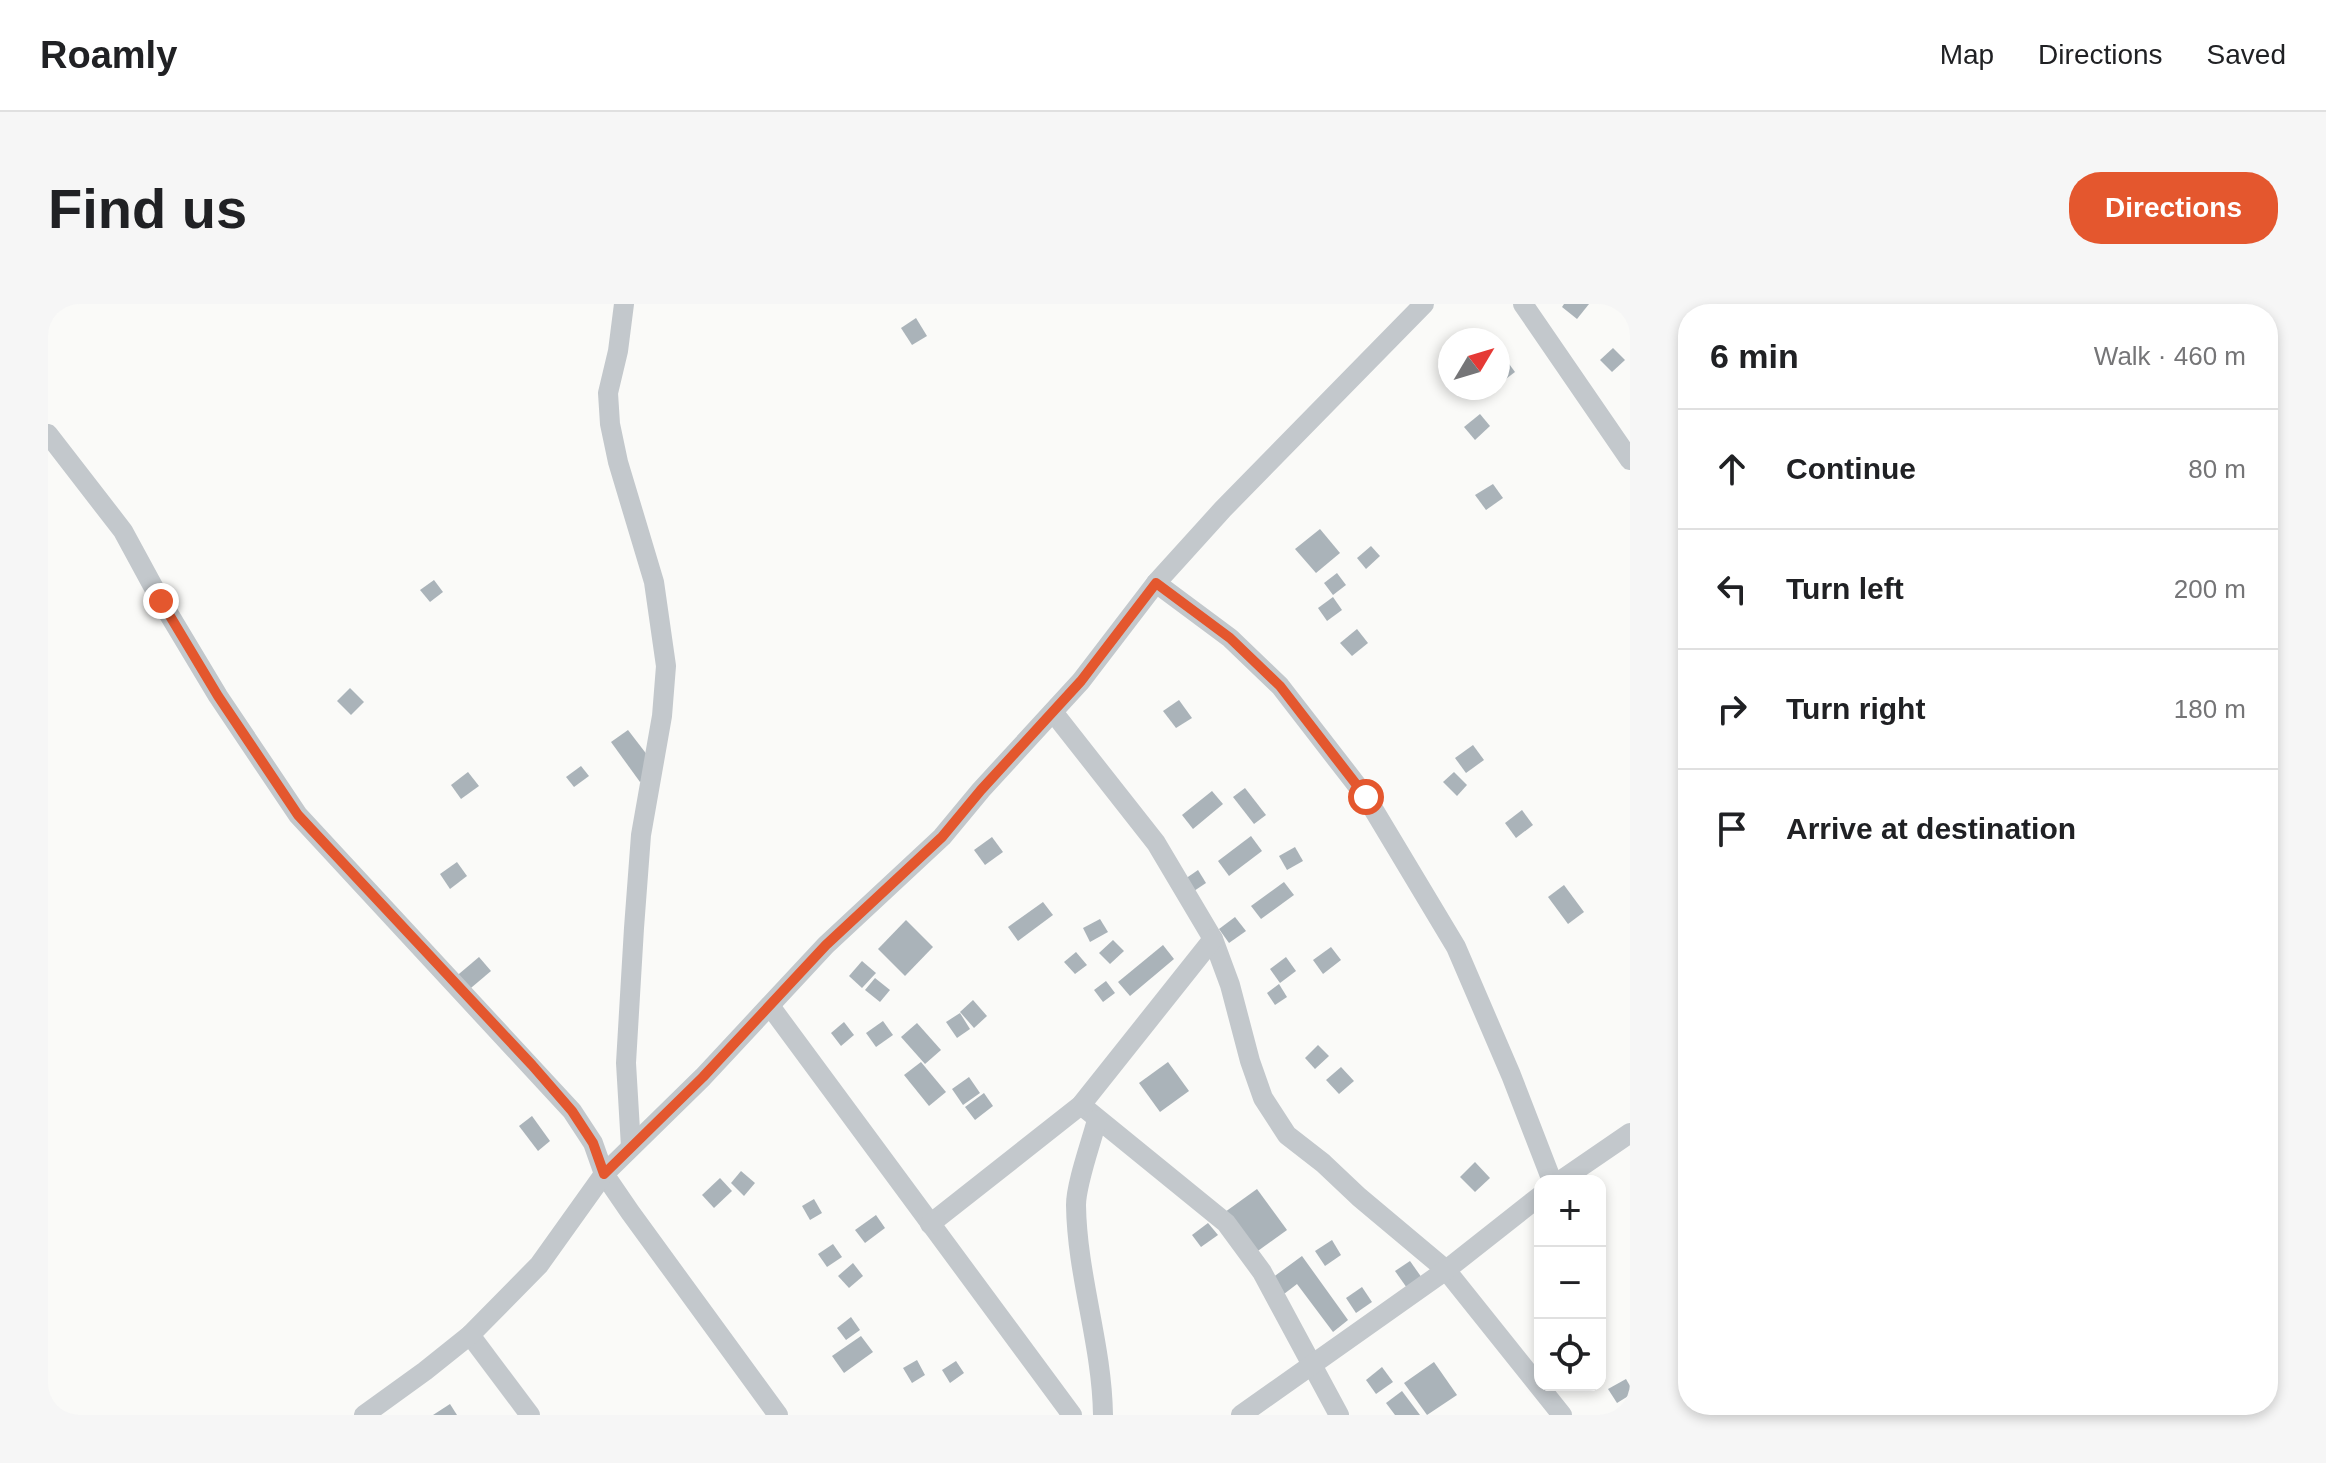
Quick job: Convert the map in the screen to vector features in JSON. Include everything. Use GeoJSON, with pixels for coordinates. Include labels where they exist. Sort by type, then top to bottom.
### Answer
{"type":"FeatureCollection","features":[{"type":"Feature","properties":{"kind":"street"},"geometry":{"type":"LineString","coordinates":[[624,304],[618,351],[608,393],[610,424],[618,462],[654,582],[666,666],[662,716],[641,835],[634,928],[626,1063],[631,1147]]}},
{"type":"Feature","properties":{"kind":"street"},"geometry":{"type":"LineString","coordinates":[[364,1415],[470,1335],[539,1265],[604,1174],[826,945],[942,837],[1081,681],[1156,583],[1223,509],[1424,304]]}},
{"type":"Feature","properties":{"kind":"street"},"geometry":{"type":"LineString","coordinates":[[1523,304],[1623,433],[1630,460]]}},
{"type":"Feature","properties":{"kind":"street"},"geometry":{"type":"LineString","coordinates":[[48,434],[123,531],[218,696],[298,815],[572,1111],[593,1143],[604,1174],[778,1415]]}},
{"type":"Feature","properties":{"kind":"street"},"geometry":{"type":"LineString","coordinates":[[1156,583],[1230,638],[1280,686],[1366,797],[1456,947],[1550,1175]]}},
{"type":"Feature","properties":{"kind":"street"},"geometry":{"type":"LineString","coordinates":[[1053,712],[1156,843],[1213,939],[1230,985],[1263,1098],[1287,1135],[1446,1270],[1562,1415]]}},
{"type":"Feature","properties":{"kind":"street"},"geometry":{"type":"LineString","coordinates":[[930,1224],[1081,1105],[1213,939]]}},
{"type":"Feature","properties":{"kind":"street"},"geometry":{"type":"LineString","coordinates":[[770,1006],[1072,1415]]}},
{"type":"Feature","properties":{"kind":"street"},"geometry":{"type":"LineString","coordinates":[[1081,1105],[1226,1223],[1262,1272],[1339,1415]]}},
{"type":"Feature","properties":{"kind":"street"},"geometry":{"type":"LineString","coordinates":[[1097,1120],[1076,1202],[1083,1283],[1102,1375],[1103,1415]]}},
{"type":"Feature","properties":{"kind":"street"},"geometry":{"type":"LineString","coordinates":[[1569,1175],[1630,1133]]}},
{"type":"Feature","properties":{"kind":"street"},"geometry":{"type":"LineString","coordinates":[[1241,1415],[1446,1270],[1534,1201]]}},
{"type":"Feature","properties":{"kind":"street"},"geometry":{"type":"LineString","coordinates":[[470,1335],[530,1415]]}},
{"type":"Feature","properties":{"kind":"building"},"geometry":{"type":"Polygon","coordinates":[[[1564,304],[1589,304],[1577,319],[1562,307],[1564,304]]]}},
{"type":"Feature","properties":{"kind":"building"},"geometry":{"type":"Polygon","coordinates":[[[916,318],[927,336],[912,345],[901,328],[916,318]]]}},
{"type":"Feature","properties":{"kind":"building"},"geometry":{"type":"Polygon","coordinates":[[[1613,348],[1625,360],[1612,372],[1600,360],[1613,348]]]}},
{"type":"Feature","properties":{"kind":"building"},"geometry":{"type":"Polygon","coordinates":[[[1480,414],[1490,426],[1475,440],[1464,427],[1480,414]]]}},
{"type":"Feature","properties":{"kind":"building"},"geometry":{"type":"Polygon","coordinates":[[[1493,484],[1503,498],[1486,510],[1475,495],[1493,484]]]}},
{"type":"Feature","properties":{"kind":"building"},"geometry":{"type":"Polygon","coordinates":[[[1320,529],[1340,553],[1316,573],[1295,549],[1320,529]]]}},
{"type":"Feature","properties":{"kind":"building"},"geometry":{"type":"Polygon","coordinates":[[[1371,546],[1380,556],[1366,569],[1357,558],[1371,546]]]}},
{"type":"Feature","properties":{"kind":"building"},"geometry":{"type":"Polygon","coordinates":[[[1337,573],[1346,585],[1333,595],[1324,583],[1337,573]]]}},
{"type":"Feature","properties":{"kind":"building"},"geometry":{"type":"Polygon","coordinates":[[[434,580],[443,592],[430,602],[420,590],[434,580]]]}},
{"type":"Feature","properties":{"kind":"building"},"geometry":{"type":"Polygon","coordinates":[[[1333,597],[1342,610],[1327,621],[1318,608],[1333,597]]]}},
{"type":"Feature","properties":{"kind":"building"},"geometry":{"type":"Polygon","coordinates":[[[1357,629],[1368,643],[1352,656],[1340,643],[1357,629]]]}},
{"type":"Feature","properties":{"kind":"building"},"geometry":{"type":"Polygon","coordinates":[[[350,688],[364,702],[351,715],[337,701],[350,688]]]}},
{"type":"Feature","properties":{"kind":"building"},"geometry":{"type":"Polygon","coordinates":[[[1179,700],[1192,718],[1176,728],[1163,711],[1179,700]]]}},
{"type":"Feature","properties":{"kind":"building"},"geometry":{"type":"Polygon","coordinates":[[[628,730],[658,769],[640,782],[611,742],[628,730]]]}},
{"type":"Feature","properties":{"kind":"building"},"geometry":{"type":"Polygon","coordinates":[[[1473,745],[1484,760],[1466,773],[1455,758],[1473,745]]]}},
{"type":"Feature","properties":{"kind":"building"},"geometry":{"type":"Polygon","coordinates":[[[581,766],[589,776],[574,787],[566,777],[581,766]]]}},
{"type":"Feature","properties":{"kind":"building"},"geometry":{"type":"Polygon","coordinates":[[[468,772],[479,786],[461,799],[451,785],[468,772]]]}},
{"type":"Feature","properties":{"kind":"building"},"geometry":{"type":"Polygon","coordinates":[[[1454,772],[1467,785],[1457,796],[1443,782],[1454,772]]]}},
{"type":"Feature","properties":{"kind":"building"},"geometry":{"type":"Polygon","coordinates":[[[1245,788],[1266,815],[1254,824],[1233,797],[1245,788]]]}},
{"type":"Feature","properties":{"kind":"building"},"geometry":{"type":"Polygon","coordinates":[[[1212,791],[1223,804],[1193,829],[1182,815],[1212,791]]]}},
{"type":"Feature","properties":{"kind":"building"},"geometry":{"type":"Polygon","coordinates":[[[1522,810],[1533,825],[1516,838],[1505,823],[1522,810]]]}},
{"type":"Feature","properties":{"kind":"building"},"geometry":{"type":"Polygon","coordinates":[[[1251,836],[1262,851],[1229,876],[1218,861],[1251,836]]]}},
{"type":"Feature","properties":{"kind":"building"},"geometry":{"type":"Polygon","coordinates":[[[992,837],[1003,852],[985,865],[974,850],[992,837]]]}},
{"type":"Feature","properties":{"kind":"building"},"geometry":{"type":"Polygon","coordinates":[[[1295,847],[1303,861],[1287,870],[1279,856],[1295,847]]]}},
{"type":"Feature","properties":{"kind":"building"},"geometry":{"type":"Polygon","coordinates":[[[457,862],[467,876],[450,889],[440,874],[457,862]]]}},
{"type":"Feature","properties":{"kind":"building"},"geometry":{"type":"Polygon","coordinates":[[[1198,870],[1206,883],[1194,891],[1185,879],[1198,870]]]}},
{"type":"Feature","properties":{"kind":"building"},"geometry":{"type":"Polygon","coordinates":[[[1284,882],[1294,895],[1261,919],[1251,906],[1284,882]]]}},
{"type":"Feature","properties":{"kind":"building"},"geometry":{"type":"Polygon","coordinates":[[[1564,885],[1584,912],[1568,924],[1548,897],[1564,885]]]}},
{"type":"Feature","properties":{"kind":"building"},"geometry":{"type":"Polygon","coordinates":[[[1043,902],[1053,915],[1018,941],[1008,927],[1043,902]]]}},
{"type":"Feature","properties":{"kind":"building"},"geometry":{"type":"Polygon","coordinates":[[[1235,917],[1246,931],[1229,943],[1219,929],[1235,917]]]}},
{"type":"Feature","properties":{"kind":"building"},"geometry":{"type":"Polygon","coordinates":[[[1100,919],[1108,932],[1090,942],[1083,928],[1100,919]]]}},
{"type":"Feature","properties":{"kind":"building"},"geometry":{"type":"Polygon","coordinates":[[[906,920],[933,947],[905,976],[878,949],[906,920]]]}},
{"type":"Feature","properties":{"kind":"building"},"geometry":{"type":"Polygon","coordinates":[[[1113,940],[1124,951],[1110,964],[1099,953],[1113,940]]]}},
{"type":"Feature","properties":{"kind":"building"},"geometry":{"type":"Polygon","coordinates":[[[1163,945],[1174,959],[1130,996],[1118,982],[1163,945]]]}},
{"type":"Feature","properties":{"kind":"building"},"geometry":{"type":"Polygon","coordinates":[[[1331,947],[1341,960],[1323,974],[1313,960],[1331,947]]]}},
{"type":"Feature","properties":{"kind":"building"},"geometry":{"type":"Polygon","coordinates":[[[1076,952],[1087,965],[1075,974],[1064,962],[1076,952]]]}},
{"type":"Feature","properties":{"kind":"building"},"geometry":{"type":"Polygon","coordinates":[[[479,957],[491,971],[465,993],[453,979],[479,957]]]}},
{"type":"Feature","properties":{"kind":"building"},"geometry":{"type":"Polygon","coordinates":[[[1286,957],[1296,971],[1280,983],[1270,969],[1286,957]]]}},
{"type":"Feature","properties":{"kind":"building"},"geometry":{"type":"Polygon","coordinates":[[[862,961],[876,973],[862,988],[849,976],[862,961]]]}},
{"type":"Feature","properties":{"kind":"building"},"geometry":{"type":"Polygon","coordinates":[[[875,978],[890,990],[880,1002],[865,990],[875,978]]]}},
{"type":"Feature","properties":{"kind":"building"},"geometry":{"type":"Polygon","coordinates":[[[1106,981],[1115,993],[1103,1002],[1094,990],[1106,981]]]}},
{"type":"Feature","properties":{"kind":"building"},"geometry":{"type":"Polygon","coordinates":[[[1279,984],[1287,997],[1275,1005],[1267,993],[1279,984]]]}},
{"type":"Feature","properties":{"kind":"building"},"geometry":{"type":"Polygon","coordinates":[[[973,1000],[987,1016],[974,1028],[960,1012],[973,1000]]]}},
{"type":"Feature","properties":{"kind":"building"},"geometry":{"type":"Polygon","coordinates":[[[960,1013],[970,1029],[957,1038],[946,1022],[960,1013]]]}},
{"type":"Feature","properties":{"kind":"building"},"geometry":{"type":"Polygon","coordinates":[[[883,1021],[893,1035],[876,1047],[866,1033],[883,1021]]]}},
{"type":"Feature","properties":{"kind":"building"},"geometry":{"type":"Polygon","coordinates":[[[844,1022],[854,1035],[841,1046],[831,1033],[844,1022]]]}},
{"type":"Feature","properties":{"kind":"building"},"geometry":{"type":"Polygon","coordinates":[[[917,1023],[941,1050],[925,1064],[901,1037],[917,1023]]]}},
{"type":"Feature","properties":{"kind":"building"},"geometry":{"type":"Polygon","coordinates":[[[1318,1045],[1329,1056],[1315,1069],[1305,1058],[1318,1045]]]}},
{"type":"Feature","properties":{"kind":"building"},"geometry":{"type":"Polygon","coordinates":[[[921,1062],[946,1092],[929,1106],[904,1075],[921,1062]]]}},
{"type":"Feature","properties":{"kind":"building"},"geometry":{"type":"Polygon","coordinates":[[[1168,1062],[1189,1091],[1160,1112],[1139,1083],[1168,1062]]]}},
{"type":"Feature","properties":{"kind":"building"},"geometry":{"type":"Polygon","coordinates":[[[1341,1067],[1354,1081],[1339,1094],[1326,1080],[1341,1067]]]}},
{"type":"Feature","properties":{"kind":"building"},"geometry":{"type":"Polygon","coordinates":[[[969,1077],[980,1093],[963,1105],[952,1089],[969,1077]]]}},
{"type":"Feature","properties":{"kind":"building"},"geometry":{"type":"Polygon","coordinates":[[[984,1093],[993,1106],[975,1120],[965,1107],[984,1093]]]}},
{"type":"Feature","properties":{"kind":"building"},"geometry":{"type":"Polygon","coordinates":[[[532,1116],[550,1141],[538,1151],[519,1126],[532,1116]]]}},
{"type":"Feature","properties":{"kind":"building"},"geometry":{"type":"Polygon","coordinates":[[[1475,1162],[1490,1178],[1475,1192],[1460,1177],[1475,1162]]]}},
{"type":"Feature","properties":{"kind":"building"},"geometry":{"type":"Polygon","coordinates":[[[741,1171],[755,1183],[744,1196],[731,1183],[741,1171]]]}},
{"type":"Feature","properties":{"kind":"building"},"geometry":{"type":"Polygon","coordinates":[[[720,1178],[732,1191],[714,1208],[702,1195],[720,1178]]]}},
{"type":"Feature","properties":{"kind":"building"},"geometry":{"type":"Polygon","coordinates":[[[1257,1189],[1287,1230],[1255,1253],[1225,1212],[1257,1189]]]}},
{"type":"Feature","properties":{"kind":"building"},"geometry":{"type":"Polygon","coordinates":[[[814,1199],[822,1213],[810,1220],[802,1206],[814,1199]]]}},
{"type":"Feature","properties":{"kind":"building"},"geometry":{"type":"Polygon","coordinates":[[[876,1215],[885,1228],[865,1243],[855,1230],[876,1215]]]}},
{"type":"Feature","properties":{"kind":"building"},"geometry":{"type":"Polygon","coordinates":[[[1208,1223],[1218,1235],[1201,1247],[1192,1235],[1208,1223]]]}},
{"type":"Feature","properties":{"kind":"building"},"geometry":{"type":"Polygon","coordinates":[[[1332,1240],[1341,1255],[1325,1266],[1315,1251],[1332,1240]]]}},
{"type":"Feature","properties":{"kind":"building"},"geometry":{"type":"Polygon","coordinates":[[[833,1244],[842,1257],[827,1267],[818,1254],[833,1244]]]}},
{"type":"Feature","properties":{"kind":"building"},"geometry":{"type":"Polygon","coordinates":[[[1302,1256],[1348,1320],[1333,1332],[1297,1284],[1284,1294],[1272,1278],[1302,1256]]]}},
{"type":"Feature","properties":{"kind":"building"},"geometry":{"type":"Polygon","coordinates":[[[1410,1261],[1422,1278],[1407,1288],[1395,1271],[1410,1261]]]}},
{"type":"Feature","properties":{"kind":"building"},"geometry":{"type":"Polygon","coordinates":[[[853,1263],[863,1276],[849,1288],[838,1276],[853,1263]]]}},
{"type":"Feature","properties":{"kind":"building"},"geometry":{"type":"Polygon","coordinates":[[[1362,1287],[1372,1302],[1356,1313],[1346,1298],[1362,1287]]]}},
{"type":"Feature","properties":{"kind":"building"},"geometry":{"type":"Polygon","coordinates":[[[851,1317],[860,1330],[846,1340],[837,1328],[851,1317]]]}},
{"type":"Feature","properties":{"kind":"building"},"geometry":{"type":"Polygon","coordinates":[[[861,1336],[873,1352],[844,1373],[832,1356],[861,1336]]]}},
{"type":"Feature","properties":{"kind":"building"},"geometry":{"type":"Polygon","coordinates":[[[917,1360],[925,1375],[912,1383],[903,1368],[917,1360]]]}},
{"type":"Feature","properties":{"kind":"building"},"geometry":{"type":"Polygon","coordinates":[[[956,1361],[964,1373],[950,1383],[942,1370],[956,1361]]]}},
{"type":"Feature","properties":{"kind":"building"},"geometry":{"type":"Polygon","coordinates":[[[1434,1362],[1457,1395],[1427,1415],[1404,1383],[1434,1362]]]}},
{"type":"Feature","properties":{"kind":"building"},"geometry":{"type":"Polygon","coordinates":[[[1382,1367],[1393,1382],[1376,1394],[1366,1380],[1382,1367]]]}},
{"type":"Feature","properties":{"kind":"building"},"geometry":{"type":"Polygon","coordinates":[[[1626,1379],[1630,1395],[1617,1403],[1608,1389],[1626,1379]]]}},
{"type":"Feature","properties":{"kind":"building"},"geometry":{"type":"Polygon","coordinates":[[[1402,1391],[1420,1415],[1395,1415],[1386,1403],[1402,1391]]]}},
{"type":"Feature","properties":{"kind":"building"},"geometry":{"type":"Polygon","coordinates":[[[450,1404],[457,1415],[433,1415],[450,1404]]]}},
{"type":"Feature","properties":{"kind":"route"},"geometry":{"type":"LineString","coordinates":[[161,601],[218,696],[298,815],[572,1111],[593,1143],[604,1174],[703,1077],[826,945],[942,837],[1081,681],[1156,583],[1230,638],[1280,686],[1366,797]]}}]}
